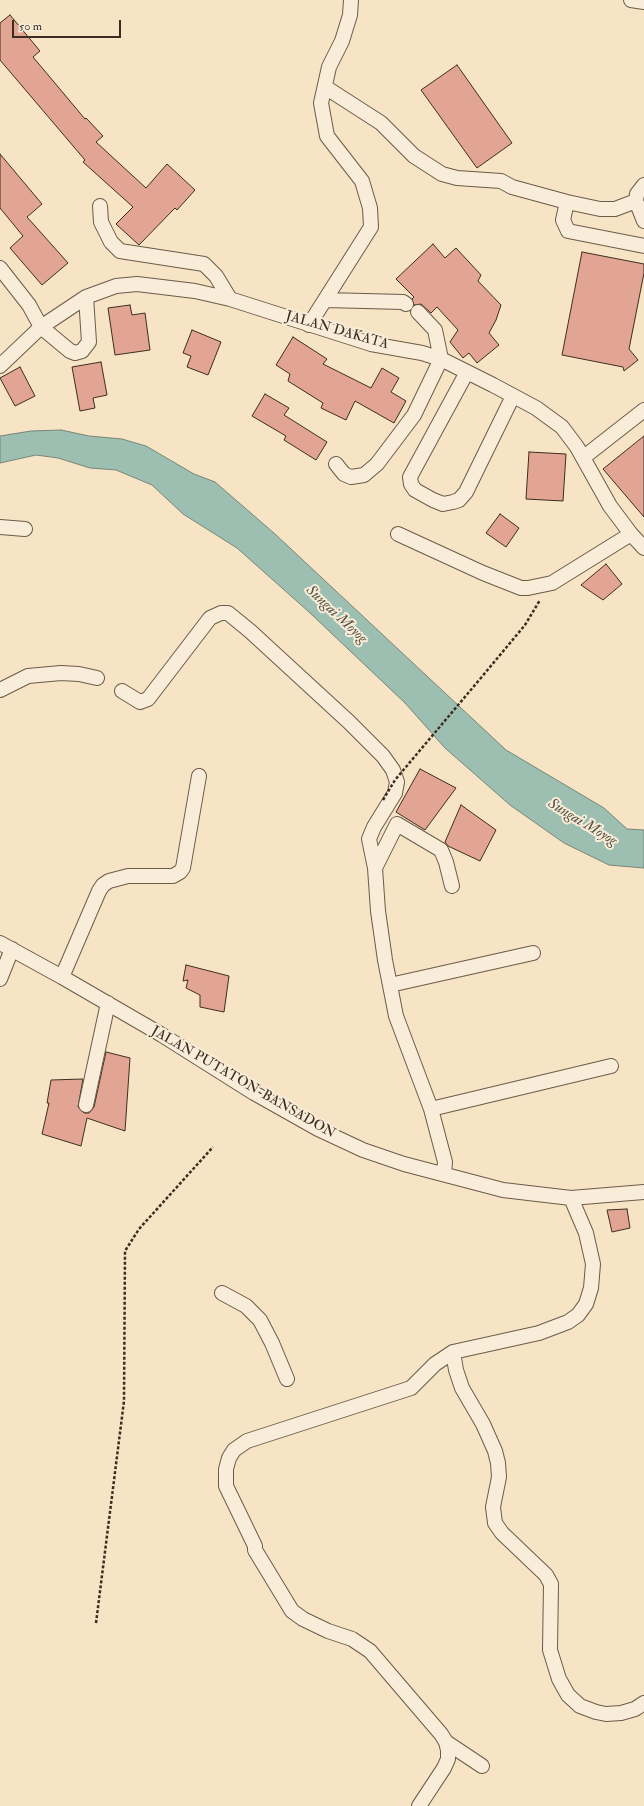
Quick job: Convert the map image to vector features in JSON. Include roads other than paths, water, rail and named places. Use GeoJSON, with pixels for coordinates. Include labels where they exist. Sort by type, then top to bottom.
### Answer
{"type":"FeatureCollection","features":[{"type":"Feature","properties":{"kind":"street"},"geometry":{"type":"LineString","coordinates":[[309,324],[326,300],[371,228],[370,208],[362,181],[327,136],[321,103],[329,67],[342,41],[350,15],[351,0]]}},
{"type":"Feature","properties":{"kind":"street"},"geometry":{"type":"LineString","coordinates":[[631,0],[644,2]]}},
{"type":"Feature","properties":{"kind":"street"},"geometry":{"type":"LineString","coordinates":[[325,87],[381,123],[414,156],[442,174],[457,178],[501,181],[512,187],[567,202],[600,209],[615,209],[636,201]]}},
{"type":"Feature","properties":{"kind":"street"},"geometry":{"type":"LineString","coordinates":[[644,184],[637,194],[636,201],[644,220]]}},
{"type":"Feature","properties":{"kind":"street"},"geometry":{"type":"LineString","coordinates":[[567,202],[563,220],[568,231],[644,246]]}},
{"type":"Feature","properties":{"kind":"street"},"geometry":{"type":"LineString","coordinates":[[100,206],[101,222],[111,242],[120,251],[204,264],[216,276],[230,299]]}},
{"type":"Feature","properties":{"kind":"street"},"geometry":{"type":"LineString","coordinates":[[0,268],[29,305],[41,327],[75,353],[82,351],[89,342],[86,297]]}},
{"type":"Feature","properties":{"kind":"street","name":"JALAN DAKATA"},"geometry":{"type":"LineString","coordinates":[[0,366],[41,327],[86,297],[111,288],[137,284],[195,291],[230,299],[371,344],[422,353],[441,359],[536,408],[562,427],[584,458],[610,506],[631,534],[644,548]]}},
{"type":"Feature","properties":{"kind":"street"},"geometry":{"type":"LineString","coordinates":[[326,300],[403,302],[406,304]]}},
{"type":"Feature","properties":{"kind":"street"},"geometry":{"type":"LineString","coordinates":[[336,464],[344,474],[351,477],[364,475],[377,464],[414,415],[441,359],[435,330],[418,312]]}},
{"type":"Feature","properties":{"kind":"street"},"geometry":{"type":"LineString","coordinates":[[466,372],[410,477],[411,484],[415,490],[433,500],[443,504],[453,502],[459,500],[466,492],[513,396]]}},
{"type":"Feature","properties":{"kind":"street"},"geometry":{"type":"LineString","coordinates":[[584,458],[644,410]]}},
{"type":"Feature","properties":{"kind":"street"},"geometry":{"type":"LineString","coordinates":[[0,527],[25,529]]}},
{"type":"Feature","properties":{"kind":"street"},"geometry":{"type":"LineString","coordinates":[[398,534],[483,573],[516,586],[528,588],[552,583],[631,534]]}},
{"type":"Feature","properties":{"kind":"street"},"geometry":{"type":"LineString","coordinates":[[122,691],[140,702],[148,699],[210,618],[221,613],[228,613],[250,631],[349,722],[383,756],[393,770],[397,782],[395,793],[377,821],[368,839],[375,868],[378,911],[396,1016],[431,1109],[445,1162],[444,1174]]}},
{"type":"Feature","properties":{"kind":"street"},"geometry":{"type":"LineString","coordinates":[[0,690],[28,676],[61,673],[79,674],[97,678]]}},
{"type":"Feature","properties":{"kind":"street"},"geometry":{"type":"LineString","coordinates":[[62,977],[103,886],[109,881],[128,876],[173,876],[180,872],[183,868],[199,776]]}},
{"type":"Feature","properties":{"kind":"street"},"geometry":{"type":"LineString","coordinates":[[375,868],[397,824],[441,850],[446,862],[452,886]]}},
{"type":"Feature","properties":{"kind":"street"},"geometry":{"type":"LineString","coordinates":[[0,979],[6,946]]}},
{"type":"Feature","properties":{"kind":"street","name":"JALAN PUTATON-BANSADON"},"geometry":{"type":"LineString","coordinates":[[6,946],[108,1003],[318,1129],[363,1150],[404,1164],[503,1190],[571,1198],[644,1192]]}},
{"type":"Feature","properties":{"kind":"street"},"geometry":{"type":"LineString","coordinates":[[390,985],[533,952]]}},
{"type":"Feature","properties":{"kind":"street"},"geometry":{"type":"LineString","coordinates":[[86,1105],[108,1003]]}},
{"type":"Feature","properties":{"kind":"street"},"geometry":{"type":"LineString","coordinates":[[431,1109],[611,1066]]}},
{"type":"Feature","properties":{"kind":"street"},"geometry":{"type":"LineString","coordinates":[[419,1806],[444,1768],[448,1759],[446,1742],[437,1729],[370,1651],[352,1639],[328,1631],[303,1619],[292,1611],[255,1550],[255,1546],[226,1486],[226,1469],[229,1458],[234,1450],[247,1441],[411,1388],[435,1364],[453,1352],[539,1333],[568,1322],[578,1314],[586,1304],[591,1288],[592,1264],[586,1233],[571,1198]]}},
{"type":"Feature","properties":{"kind":"street"},"geometry":{"type":"LineString","coordinates":[[222,1293],[246,1306],[260,1320],[287,1379]]}},
{"type":"Feature","properties":{"kind":"street"},"geometry":{"type":"LineString","coordinates":[[453,1352],[456,1370],[462,1388],[483,1424],[495,1451],[498,1463],[499,1477],[493,1507],[494,1522],[502,1533],[546,1575],[551,1584],[550,1650],[559,1679],[568,1695],[580,1706],[596,1712],[606,1714],[621,1713],[635,1709],[644,1703]]}},
{"type":"Feature","properties":{"kind":"street"},"geometry":{"type":"LineString","coordinates":[[446,1742],[482,1766]]}},
{"type":"Feature","properties":{"kind":"water","name":"Sungai Moyog"},"geometry":{"type":"Polygon","coordinates":[[[61,430],[89,436],[122,439],[146,446],[194,474],[215,482],[275,534],[506,750],[604,808],[627,829],[644,830],[644,868],[609,865],[564,843],[510,805],[445,748],[405,703],[309,612],[237,548],[183,514],[152,485],[116,470],[90,468],[58,458],[36,455],[0,463],[0,436],[31,431],[61,430]]]}}]}
